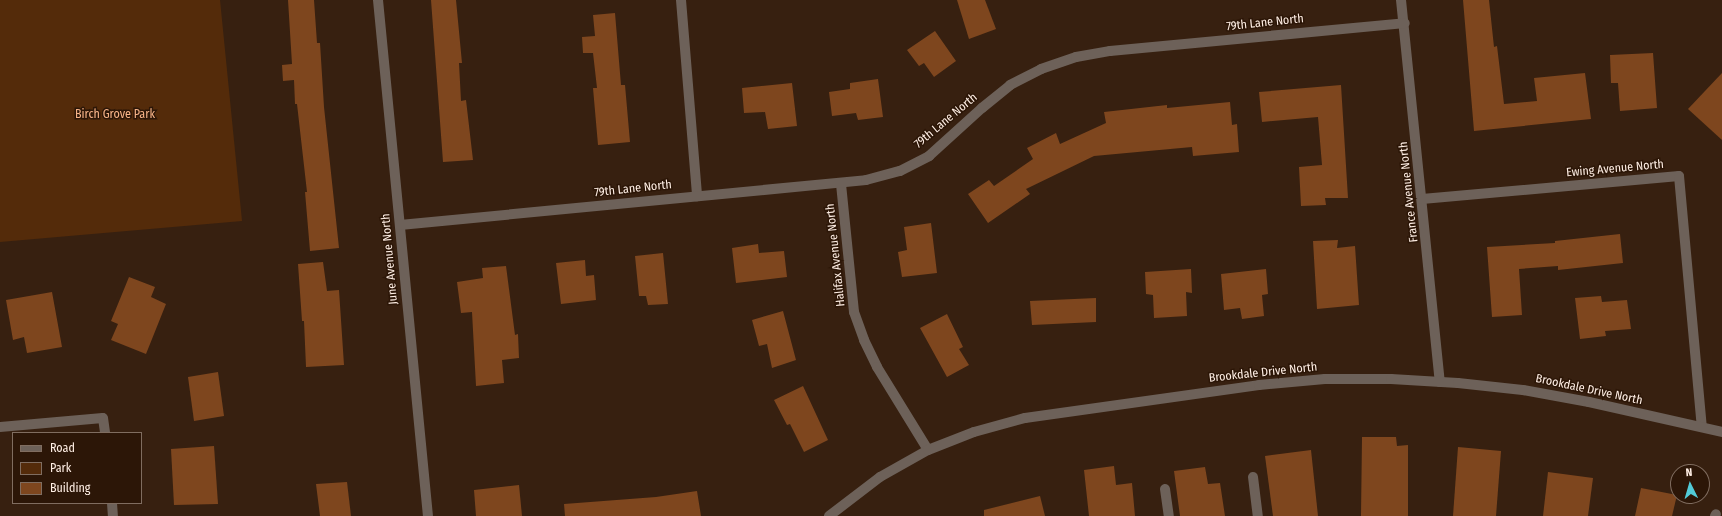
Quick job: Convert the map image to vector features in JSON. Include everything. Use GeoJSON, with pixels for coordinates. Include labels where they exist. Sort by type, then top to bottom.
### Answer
{"type":"FeatureCollection","features":[{"type":"Feature","properties":{"kind":"street","name":"June Avenue North"},"geometry":{"type":"LineString","coordinates":[[378,0],[428,516]]}},
{"type":"Feature","properties":{"kind":"street"},"geometry":{"type":"LineString","coordinates":[[680,0],[697,196]]}},
{"type":"Feature","properties":{"kind":"street","name":"France Avenue North"},"geometry":{"type":"LineString","coordinates":[[1402,0],[1440,382]]}},
{"type":"Feature","properties":{"kind":"street","name":"79th Lane North"},"geometry":{"type":"LineString","coordinates":[[400,225],[697,196],[842,184],[866,180],[900,171],[929,156],[1010,85],[1041,68],[1076,57],[1110,51],[1405,23]]}},
{"type":"Feature","properties":{"kind":"street","name":"Ewing Avenue North"},"geometry":{"type":"LineString","coordinates":[[1422,198],[1679,176],[1702,427]]}},
{"type":"Feature","properties":{"kind":"street","name":"Halifax Avenue North"},"geometry":{"type":"LineString","coordinates":[[842,184],[854,312],[864,340],[877,367],[928,450]]}},
{"type":"Feature","properties":{"kind":"street","name":"Brookdale Drive North"},"geometry":{"type":"LineString","coordinates":[[829,516],[880,477],[928,450],[974,432],[1025,418],[1259,385],[1325,379],[1391,379],[1523,390],[1589,402],[1722,432]]}},
{"type":"Feature","properties":{"kind":"street"},"geometry":{"type":"LineString","coordinates":[[0,427],[103,418],[105,432]]}},
{"type":"Feature","properties":{"kind":"street"},"geometry":{"type":"LineString","coordinates":[[1253,477],[1258,516]]}},
{"type":"Feature","properties":{"kind":"street"},"geometry":{"type":"LineString","coordinates":[[1165,489],[1169,516]]}},
{"type":"Feature","properties":{"kind":"street"},"geometry":{"type":"LineString","coordinates":[[112,504],[113,516]]}},
{"type":"Feature","properties":{"kind":"green space","name":"Birch Grove Park"},"geometry":{"type":"Polygon","coordinates":[[[0,0],[220,0],[242,221],[0,242],[0,0]]]}},
{"type":"Feature","properties":{"kind":"building"},"geometry":{"type":"Polygon","coordinates":[[[288,0],[314,0],[317,43],[320,43],[324,107],[339,248],[310,251],[305,192],[307,192],[297,104],[295,104],[294,80],[283,81],[282,65],[292,64],[288,0]]]}},
{"type":"Feature","properties":{"kind":"building"},"geometry":{"type":"Polygon","coordinates":[[[431,0],[456,0],[462,63],[459,63],[461,101],[466,100],[473,160],[443,162],[431,0]]]}},
{"type":"Feature","properties":{"kind":"building"},"geometry":{"type":"Polygon","coordinates":[[[957,0],[985,0],[996,29],[969,39],[957,0]]]}},
{"type":"Feature","properties":{"kind":"building"},"geometry":{"type":"Polygon","coordinates":[[[1463,0],[1489,0],[1494,47],[1497,46],[1504,104],[1537,101],[1534,78],[1585,73],[1591,119],[1474,131],[1463,0]]]}},
{"type":"Feature","properties":{"kind":"building"},"geometry":{"type":"Polygon","coordinates":[[[615,13],[621,85],[625,85],[630,142],[598,145],[593,88],[597,88],[593,53],[583,53],[582,37],[595,36],[593,15],[615,13]]]}},
{"type":"Feature","properties":{"kind":"building"},"geometry":{"type":"Polygon","coordinates":[[[935,31],[956,61],[934,77],[924,63],[919,66],[907,50],[935,31]]]}},
{"type":"Feature","properties":{"kind":"building"},"geometry":{"type":"Polygon","coordinates":[[[1653,53],[1657,108],[1620,111],[1618,83],[1611,83],[1610,55],[1653,53]]]}},
{"type":"Feature","properties":{"kind":"building"},"geometry":{"type":"Polygon","coordinates":[[[1722,73],[1722,140],[1688,109],[1722,73]]]}},
{"type":"Feature","properties":{"kind":"building"},"geometry":{"type":"Polygon","coordinates":[[[878,79],[883,117],[858,120],[856,113],[832,116],[829,92],[850,89],[850,83],[878,79]]]}},
{"type":"Feature","properties":{"kind":"building"},"geometry":{"type":"Polygon","coordinates":[[[792,83],[797,126],[768,129],[765,112],[744,113],[742,88],[792,83]]]}},
{"type":"Feature","properties":{"kind":"building"},"geometry":{"type":"Polygon","coordinates":[[[1341,85],[1348,198],[1325,198],[1326,205],[1301,206],[1299,167],[1322,165],[1318,117],[1262,122],[1259,92],[1341,85]]]}},
{"type":"Feature","properties":{"kind":"building"},"geometry":{"type":"Polygon","coordinates":[[[1230,102],[1232,125],[1237,124],[1239,152],[1193,156],[1192,147],[1094,156],[1026,189],[1030,194],[988,223],[968,194],[989,180],[994,186],[1033,159],[1027,148],[1056,133],[1060,144],[1106,123],[1104,112],[1167,105],[1167,108],[1230,102]]]}},
{"type":"Feature","properties":{"kind":"building"},"geometry":{"type":"Polygon","coordinates":[[[931,223],[937,273],[902,277],[898,252],[907,250],[904,227],[931,223]]]}},
{"type":"Feature","properties":{"kind":"building"},"geometry":{"type":"Polygon","coordinates":[[[1620,234],[1623,263],[1558,270],[1558,266],[1519,269],[1522,315],[1492,317],[1487,247],[1555,243],[1555,241],[1620,234]]]}},
{"type":"Feature","properties":{"kind":"building"},"geometry":{"type":"Polygon","coordinates":[[[1338,240],[1337,248],[1355,246],[1359,305],[1317,309],[1313,241],[1338,240]]]}},
{"type":"Feature","properties":{"kind":"building"},"geometry":{"type":"Polygon","coordinates":[[[758,244],[759,253],[784,251],[787,277],[736,283],[732,248],[758,244]]]}},
{"type":"Feature","properties":{"kind":"building"},"geometry":{"type":"Polygon","coordinates":[[[663,253],[668,304],[648,305],[646,296],[639,296],[635,256],[663,253]]]}},
{"type":"Feature","properties":{"kind":"building"},"geometry":{"type":"Polygon","coordinates":[[[585,260],[586,276],[594,275],[596,300],[561,304],[556,263],[585,260]]]}},
{"type":"Feature","properties":{"kind":"building"},"geometry":{"type":"Polygon","coordinates":[[[323,262],[327,291],[339,290],[344,365],[306,367],[304,321],[302,321],[298,264],[323,262]]]}},
{"type":"Feature","properties":{"kind":"building"},"geometry":{"type":"Polygon","coordinates":[[[506,266],[515,335],[518,334],[519,358],[502,360],[504,383],[476,386],[472,312],[461,313],[457,282],[483,278],[482,268],[506,266]]]}},
{"type":"Feature","properties":{"kind":"building"},"geometry":{"type":"Polygon","coordinates":[[[1191,269],[1192,293],[1186,292],[1187,316],[1154,318],[1153,295],[1146,294],[1145,272],[1191,269]]]}},
{"type":"Feature","properties":{"kind":"building"},"geometry":{"type":"Polygon","coordinates":[[[1266,269],[1268,294],[1262,295],[1264,316],[1242,319],[1240,308],[1224,310],[1221,274],[1266,269]]]}},
{"type":"Feature","properties":{"kind":"building"},"geometry":{"type":"Polygon","coordinates":[[[129,277],[155,287],[151,297],[166,304],[146,354],[111,340],[118,324],[111,321],[129,277]]]}},
{"type":"Feature","properties":{"kind":"building"},"geometry":{"type":"Polygon","coordinates":[[[52,292],[62,347],[27,353],[24,337],[13,340],[6,300],[52,292]]]}},
{"type":"Feature","properties":{"kind":"building"},"geometry":{"type":"Polygon","coordinates":[[[1601,296],[1602,302],[1627,300],[1631,329],[1605,331],[1606,336],[1580,339],[1575,298],[1601,296]]]}},
{"type":"Feature","properties":{"kind":"building"},"geometry":{"type":"Polygon","coordinates":[[[1096,298],[1096,322],[1032,325],[1030,301],[1096,298]]]}},
{"type":"Feature","properties":{"kind":"building"},"geometry":{"type":"Polygon","coordinates":[[[783,311],[796,360],[772,368],[767,344],[759,346],[752,320],[783,311]]]}},
{"type":"Feature","properties":{"kind":"building"},"geometry":{"type":"Polygon","coordinates":[[[947,314],[963,347],[959,349],[969,365],[947,377],[920,328],[947,314]]]}},
{"type":"Feature","properties":{"kind":"building"},"geometry":{"type":"Polygon","coordinates":[[[218,372],[224,416],[194,421],[188,377],[218,372]]]}},
{"type":"Feature","properties":{"kind":"building"},"geometry":{"type":"Polygon","coordinates":[[[803,386],[828,440],[804,452],[790,424],[787,425],[774,400],[803,386]]]}},
{"type":"Feature","properties":{"kind":"building"},"geometry":{"type":"Polygon","coordinates":[[[1362,437],[1396,437],[1397,446],[1408,445],[1408,516],[1361,516],[1362,437]]]}},
{"type":"Feature","properties":{"kind":"building"},"geometry":{"type":"Polygon","coordinates":[[[214,446],[218,504],[174,505],[171,449],[214,446]]]}},
{"type":"Feature","properties":{"kind":"building"},"geometry":{"type":"Polygon","coordinates":[[[1458,447],[1501,451],[1496,516],[1453,516],[1458,447]]]}},
{"type":"Feature","properties":{"kind":"building"},"geometry":{"type":"Polygon","coordinates":[[[1311,450],[1318,516],[1273,516],[1265,456],[1311,450]]]}},
{"type":"Feature","properties":{"kind":"building"},"geometry":{"type":"Polygon","coordinates":[[[1114,466],[1116,485],[1132,483],[1135,516],[1089,516],[1084,470],[1114,466]]]}},
{"type":"Feature","properties":{"kind":"building"},"geometry":{"type":"Polygon","coordinates":[[[1205,467],[1208,484],[1220,483],[1225,516],[1180,516],[1174,471],[1205,467]]]}},
{"type":"Feature","properties":{"kind":"building"},"geometry":{"type":"Polygon","coordinates":[[[1548,472],[1593,478],[1588,516],[1543,516],[1548,472]]]}},
{"type":"Feature","properties":{"kind":"building"},"geometry":{"type":"Polygon","coordinates":[[[347,482],[351,516],[320,516],[316,484],[347,482]]]}},
{"type":"Feature","properties":{"kind":"building"},"geometry":{"type":"Polygon","coordinates":[[[519,485],[522,516],[476,516],[474,490],[519,485]]]}},
{"type":"Feature","properties":{"kind":"building"},"geometry":{"type":"Polygon","coordinates":[[[1641,488],[1670,494],[1670,504],[1675,504],[1672,516],[1635,516],[1641,488]]]}},
{"type":"Feature","properties":{"kind":"building"},"geometry":{"type":"Polygon","coordinates":[[[697,491],[701,516],[565,516],[564,504],[656,497],[697,491]]]}},
{"type":"Feature","properties":{"kind":"building"},"geometry":{"type":"Polygon","coordinates":[[[1040,496],[1045,516],[984,516],[984,510],[1040,496]]]}}]}
